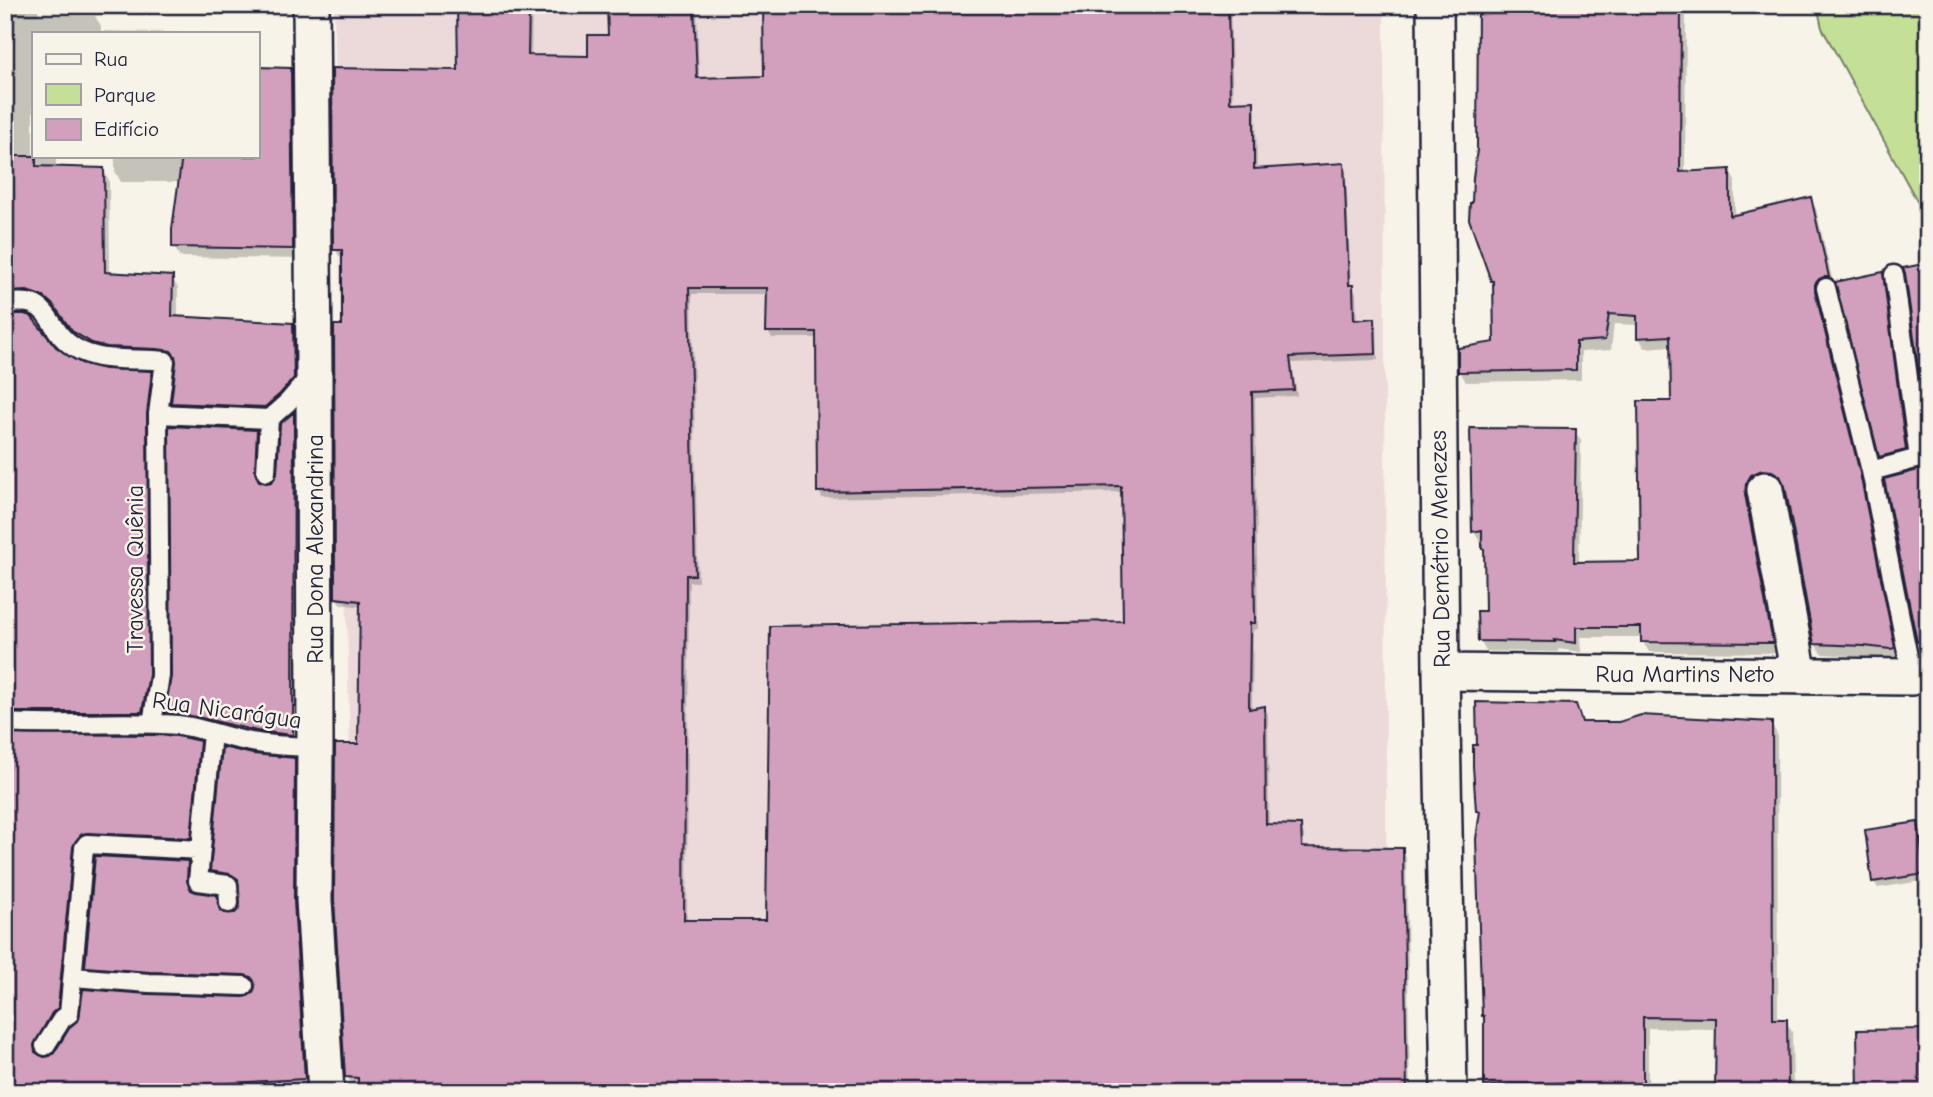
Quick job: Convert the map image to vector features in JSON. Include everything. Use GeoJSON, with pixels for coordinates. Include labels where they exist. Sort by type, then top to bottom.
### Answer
{"type":"FeatureCollection","features":[{"type":"Feature","properties":{"kind":"street","name":"Rua Dona Alexandrina"},"geometry":{"type":"LineString","coordinates":[[311,5],[314,900],[326,1092]]}},
{"type":"Feature","properties":{"kind":"street","name":"Rua Demétrio Menezes"},"geometry":{"type":"LineString","coordinates":[[1435,5],[1441,672],[1449,1092]]}},
{"type":"Feature","properties":{"kind":"street"},"geometry":{"type":"LineString","coordinates":[[1765,490],[1799,675]]}},
{"type":"Feature","properties":{"kind":"street","name":"Rua Martins Neto"},"geometry":{"type":"LineString","coordinates":[[1441,672],[1920,674]]}},
{"type":"Feature","properties":{"kind":"lane"},"geometry":{"type":"LineString","coordinates":[[1871,471],[1919,458],[1894,275]]}},
{"type":"Feature","properties":{"kind":"lane"},"geometry":{"type":"LineString","coordinates":[[1826,288],[1920,674]]}},
{"type":"Feature","properties":{"kind":"lane","name":"Travessa Quênia"},"geometry":{"type":"LineString","coordinates":[[5,303],[30,303],[43,310],[61,337],[88,354],[102,358],[165,361],[159,414],[160,676],[152,723]]}},
{"type":"Feature","properties":{"kind":"lane"},"geometry":{"type":"LineString","coordinates":[[159,414],[269,419],[288,402],[314,371]]}},
{"type":"Feature","properties":{"kind":"lane"},"geometry":{"type":"LineString","coordinates":[[266,472],[269,419]]}},
{"type":"Feature","properties":{"kind":"lane","name":"Rua Nicarágua"},"geometry":{"type":"LineString","coordinates":[[5,723],[182,725],[276,746],[315,747]]}},
{"type":"Feature","properties":{"kind":"lane"},"geometry":{"type":"LineString","coordinates":[[212,733],[198,881],[229,885],[229,903]]}},
{"type":"Feature","properties":{"kind":"lane"},"geometry":{"type":"LineString","coordinates":[[45,1046],[69,1014],[84,848],[87,844],[201,850]]}},
{"type":"Feature","properties":{"kind":"lane"},"geometry":{"type":"LineString","coordinates":[[73,977],[244,986]]}},
{"type":"Feature","properties":{"kind":"shaded area"},"geometry":{"type":"Polygon","coordinates":[[[334,5],[1384,5],[1387,1092],[357,1092],[334,5]]]}},
{"type":"Feature","properties":{"kind":"green space"},"geometry":{"type":"Polygon","coordinates":[[[1817,5],[1928,5],[1928,221],[1822,28],[1817,5]]]}},
{"type":"Feature","properties":{"kind":"building"},"geometry":{"type":"Polygon","coordinates":[[[457,5],[529,5],[528,55],[588,56],[588,35],[608,35],[607,5],[694,5],[697,78],[764,76],[763,5],[1228,5],[1230,102],[1254,101],[1254,169],[1344,163],[1349,285],[1353,285],[1354,320],[1375,318],[1376,354],[1290,357],[1294,390],[1252,392],[1255,623],[1250,623],[1249,709],[1265,706],[1266,824],[1301,825],[1302,847],[1403,848],[1407,1092],[358,1092],[358,1078],[345,1077],[334,899],[335,744],[358,744],[360,601],[335,598],[334,325],[342,325],[342,250],[333,250],[332,68],[458,70],[457,5]],[[689,288],[695,575],[686,575],[684,920],[766,920],[770,626],[1123,621],[1121,486],[817,492],[816,332],[766,332],[767,288],[689,288]]]}},
{"type":"Feature","properties":{"kind":"building"},"geometry":{"type":"Polygon","coordinates":[[[1478,5],[1681,5],[1680,172],[1730,169],[1730,216],[1811,197],[1829,277],[1819,279],[1815,284],[1815,291],[1860,473],[1895,648],[1814,644],[1785,486],[1780,476],[1772,471],[1762,470],[1751,475],[1745,494],[1773,643],[1641,642],[1641,627],[1576,627],[1576,643],[1554,640],[1555,642],[1478,641],[1477,611],[1485,611],[1484,549],[1482,530],[1472,532],[1470,428],[1576,429],[1574,562],[1640,561],[1638,401],[1671,401],[1670,336],[1637,338],[1637,316],[1609,314],[1605,340],[1576,342],[1576,370],[1458,372],[1458,348],[1494,342],[1493,281],[1469,219],[1477,150],[1478,5]]]}},
{"type":"Feature","properties":{"kind":"building"},"geometry":{"type":"Polygon","coordinates":[[[259,67],[291,68],[293,249],[172,247],[182,158],[259,158],[259,67]]]}},
{"type":"Feature","properties":{"kind":"building"},"geometry":{"type":"Polygon","coordinates":[[[5,156],[32,156],[36,158],[36,166],[104,168],[105,272],[173,276],[172,316],[293,323],[294,378],[265,407],[171,403],[176,362],[171,351],[107,347],[92,343],[72,331],[44,297],[27,291],[5,292],[5,156]]]}},
{"type":"Feature","properties":{"kind":"building"},"geometry":{"type":"Polygon","coordinates":[[[1928,263],[1928,438],[1903,268],[1928,263]]]}},
{"type":"Feature","properties":{"kind":"building"},"geometry":{"type":"Polygon","coordinates":[[[1883,272],[1906,450],[1879,457],[1835,282],[1883,272]]]}},
{"type":"Feature","properties":{"kind":"building"},"geometry":{"type":"Polygon","coordinates":[[[5,314],[31,316],[56,347],[81,363],[105,369],[152,371],[147,414],[149,675],[142,712],[5,712],[5,314]]]}},
{"type":"Feature","properties":{"kind":"building"},"geometry":{"type":"Polygon","coordinates":[[[294,412],[293,735],[257,731],[197,717],[165,713],[171,676],[169,426],[257,430],[255,472],[259,481],[266,483],[272,482],[277,473],[280,424],[294,412]]]}},
{"type":"Feature","properties":{"kind":"building"},"geometry":{"type":"Polygon","coordinates":[[[1928,465],[1928,639],[1917,642],[1884,479],[1928,465]]]}},
{"type":"Feature","properties":{"kind":"building"},"geometry":{"type":"Polygon","coordinates":[[[1476,702],[1576,704],[1582,722],[1619,722],[1641,715],[1772,722],[1773,1019],[1787,1019],[1788,1092],[1715,1092],[1716,1018],[1643,1017],[1643,1092],[1578,1092],[1578,1082],[1484,1086],[1484,1016],[1476,839],[1480,811],[1476,811],[1473,766],[1473,745],[1477,745],[1476,702]]]}},
{"type":"Feature","properties":{"kind":"building"},"geometry":{"type":"Polygon","coordinates":[[[5,734],[156,735],[200,741],[191,838],[88,833],[82,834],[75,842],[58,1008],[52,1013],[34,1045],[35,1052],[44,1057],[54,1053],[70,1027],[79,1019],[83,989],[244,997],[253,993],[254,981],[244,975],[85,967],[95,856],[188,861],[187,881],[191,890],[217,895],[220,910],[235,913],[240,903],[238,879],[230,874],[210,871],[222,747],[253,754],[295,758],[294,901],[305,1079],[10,1092],[10,1048],[5,1048],[5,734]]]}},
{"type":"Feature","properties":{"kind":"building"},"geometry":{"type":"Polygon","coordinates":[[[1918,822],[1925,874],[1872,882],[1865,830],[1918,822]]]}},
{"type":"Feature","properties":{"kind":"building"},"geometry":{"type":"Polygon","coordinates":[[[1928,1029],[1928,1092],[1858,1092],[1857,1030],[1928,1029]]]}}]}
